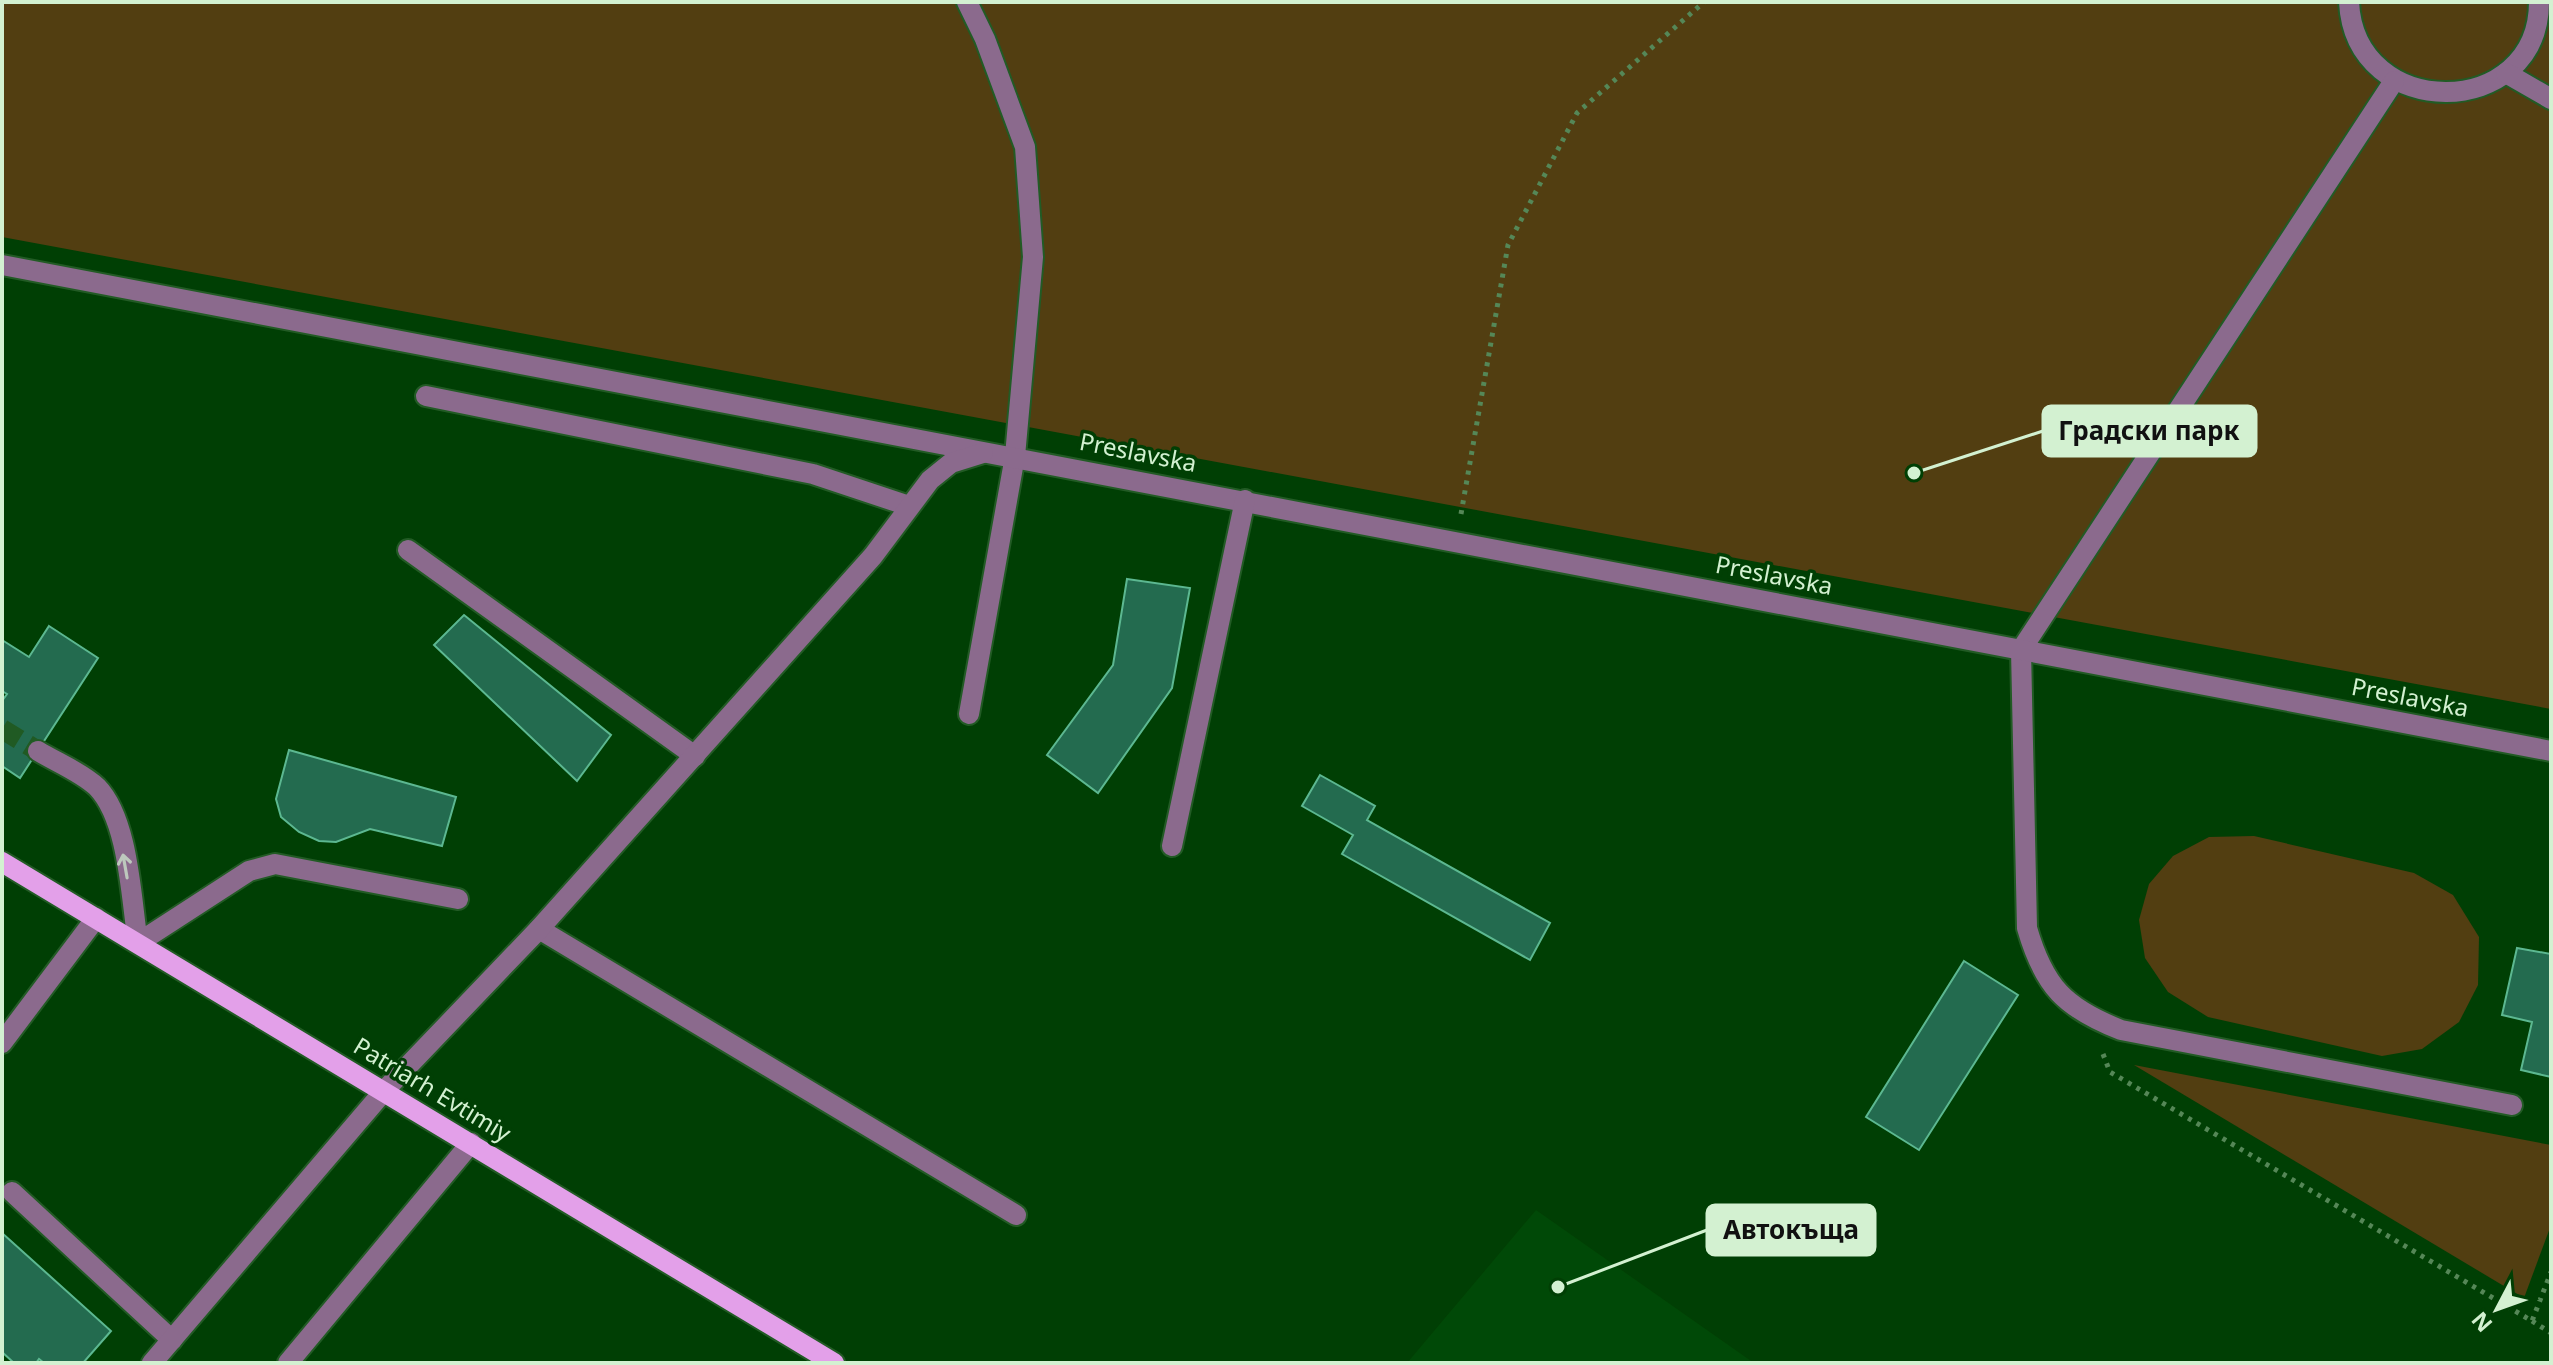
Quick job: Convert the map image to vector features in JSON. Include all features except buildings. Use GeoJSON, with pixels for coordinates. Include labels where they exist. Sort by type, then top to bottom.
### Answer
{"type":"FeatureCollection","features":[{"type":"Feature","properties":{"kind":"main road","name":"Patriarh Evtimiy"},"geometry":{"type":"LineString","coordinates":[[2,862],[834,1363]]}},
{"type":"Feature","properties":{"kind":"street"},"geometry":{"type":"LineString","coordinates":[[967,2],[985,39],[1025,147],[1033,257],[1015,456],[969,714]]}},
{"type":"Feature","properties":{"kind":"street"},"geometry":{"type":"LineString","coordinates":[[2349,2],[2350,21],[2366,55],[2394,81],[2431,94],[2471,91],[2506,73],[2528,48],[2543,15]]}},
{"type":"Feature","properties":{"kind":"street"},"geometry":{"type":"LineString","coordinates":[[2506,73],[2551,99]]}},
{"type":"Feature","properties":{"kind":"street"},"geometry":{"type":"LineString","coordinates":[[2394,81],[2021,650],[2027,928],[2037,961],[2056,993],[2087,1017],[2167,1042],[2512,1105]]}},
{"type":"Feature","properties":{"kind":"street","name":"Preslavska"},"geometry":{"type":"LineString","coordinates":[[2,265],[2551,751]]}},
{"type":"Feature","properties":{"kind":"street"},"geometry":{"type":"LineString","coordinates":[[426,396],[813,474],[909,506]]}},
{"type":"Feature","properties":{"kind":"street"},"geometry":{"type":"LineString","coordinates":[[152,1363],[384,1091],[539,929],[873,556],[930,480],[951,463],[987,452]]}},
{"type":"Feature","properties":{"kind":"street"},"geometry":{"type":"LineString","coordinates":[[1172,846],[1245,500]]}},
{"type":"Feature","properties":{"kind":"street"},"geometry":{"type":"LineString","coordinates":[[408,550],[695,756]]}},
{"type":"Feature","properties":{"kind":"street"},"geometry":{"type":"LineString","coordinates":[[38,751],[95,785],[110,804],[118,823],[138,943],[249,871],[275,864],[458,899]]}},
{"type":"Feature","properties":{"kind":"street"},"geometry":{"type":"LineString","coordinates":[[2,1043],[96,918]]}},
{"type":"Feature","properties":{"kind":"street"},"geometry":{"type":"LineString","coordinates":[[539,929],[1016,1215]]}},
{"type":"Feature","properties":{"kind":"street"},"geometry":{"type":"LineString","coordinates":[[288,1363],[471,1143]]}},
{"type":"Feature","properties":{"kind":"street"},"geometry":{"type":"LineString","coordinates":[[12,1192],[172,1340]]}},
{"type":"Feature","properties":{"kind":"path"},"geometry":{"type":"LineString","coordinates":[[1456,541],[1508,245],[1577,113],[1704,2]]}},
{"type":"Feature","properties":{"kind":"path"},"geometry":{"type":"LineString","coordinates":[[2087,1017],[2110,1072],[2551,1333]]}},
{"type":"Feature","properties":{"kind":"path"},"geometry":{"type":"LineString","coordinates":[[2532,1321],[2551,1272]]}},
{"type":"Feature","properties":{"kind":"shaded area"},"geometry":{"type":"Polygon","coordinates":[[[2,2],[2551,2],[2551,709],[2,237],[2,2]]]}},
{"type":"Feature","properties":{"kind":"shaded area"},"geometry":{"type":"Polygon","coordinates":[[[2254,836],[2414,873],[2453,895],[2479,937],[2478,985],[2459,1022],[2422,1049],[2382,1056],[2208,1017],[2168,992],[2145,958],[2139,920],[2149,884],[2173,856],[2209,837],[2254,836]]]}},
{"type":"Feature","properties":{"kind":"shaded area"},"geometry":{"type":"Polygon","coordinates":[[[2134,1065],[2551,1145],[2551,1225],[2524,1298],[2134,1065]]]}},
{"type":"Feature","properties":{"kind":"shaded area"},"geometry":{"type":"Polygon","coordinates":[[[1536,1210],[1754,1363],[1407,1363],[1536,1210]]]}},
{"type":"Feature","properties":{"kind":"tunnel"},"geometry":{"type":"LineString","coordinates":[[2,729],[38,751]]}},
{"type":"Feature","properties":{"kind":"place","name":"Градски парк"},"geometry":{"type":"Point","coordinates":[1914,473]}},
{"type":"Feature","properties":{"kind":"place","name":"Автокъща"},"geometry":{"type":"Point","coordinates":[1558,1287]}}]}
